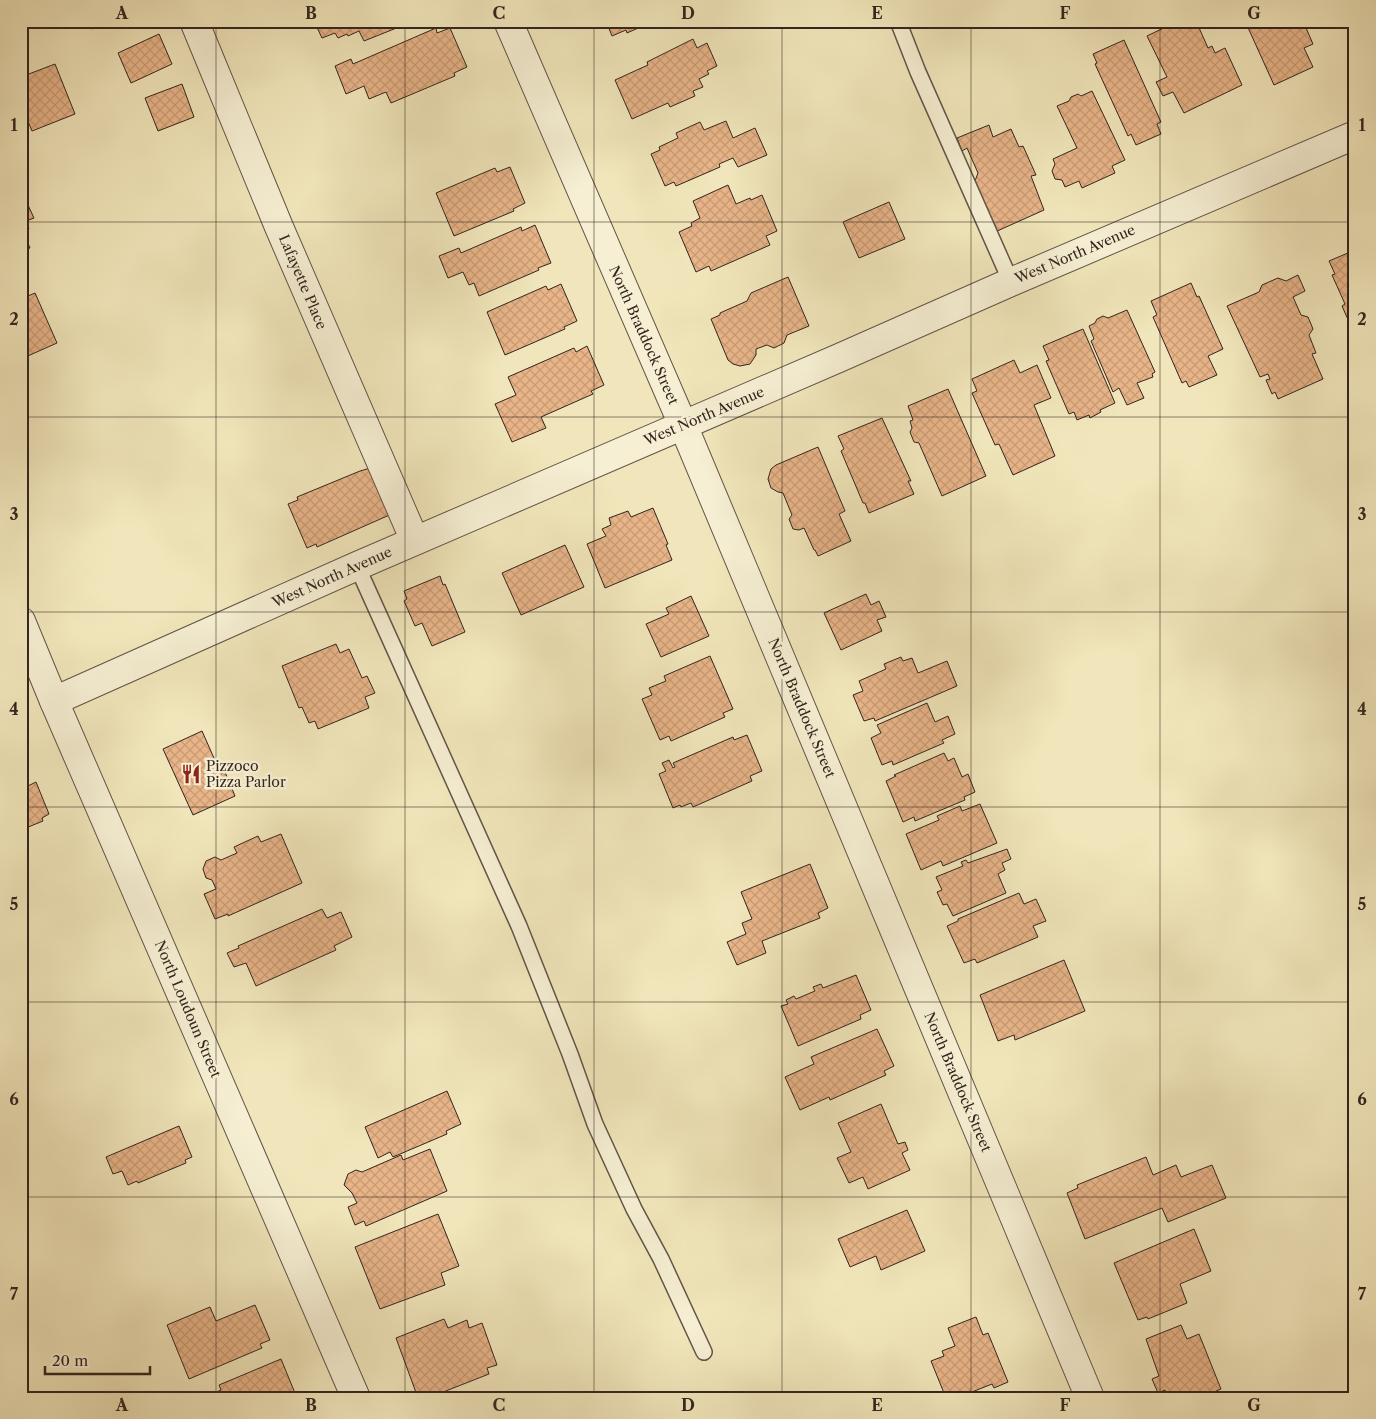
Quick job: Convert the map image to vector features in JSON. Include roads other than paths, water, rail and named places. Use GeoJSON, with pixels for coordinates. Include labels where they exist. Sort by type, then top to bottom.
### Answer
{"type":"FeatureCollection","features":[{"type":"Feature","properties":{"kind":"street","name":"Lafayette Place"},"geometry":{"type":"LineString","coordinates":[[194,21],[279,226],[415,541]]}},
{"type":"Feature","properties":{"kind":"street","name":"North Braddock Street"},"geometry":{"type":"LineString","coordinates":[[508,21],[683,425],[1086,1397]]}},
{"type":"Feature","properties":{"kind":"street","name":"West North Avenue"},"geometry":{"type":"LineString","coordinates":[[54,701],[357,566],[1355,135]]}},
{"type":"Feature","properties":{"kind":"street","name":"North Loudoun Street"},"geometry":{"type":"LineString","coordinates":[[21,621],[27,650],[54,701],[356,1398]]}},
{"type":"Feature","properties":{"kind":"lane"},"geometry":{"type":"LineString","coordinates":[[898,21],[1011,282]]}},
{"type":"Feature","properties":{"kind":"lane"},"geometry":{"type":"LineString","coordinates":[[357,566],[519,926],[570,1054],[595,1124],[704,1352]]}},
{"type":"Feature","properties":{"kind":"place","name":"Pizzoco Pizza Parlor"},"geometry":{"type":"Point","coordinates":[191,774]}}]}
